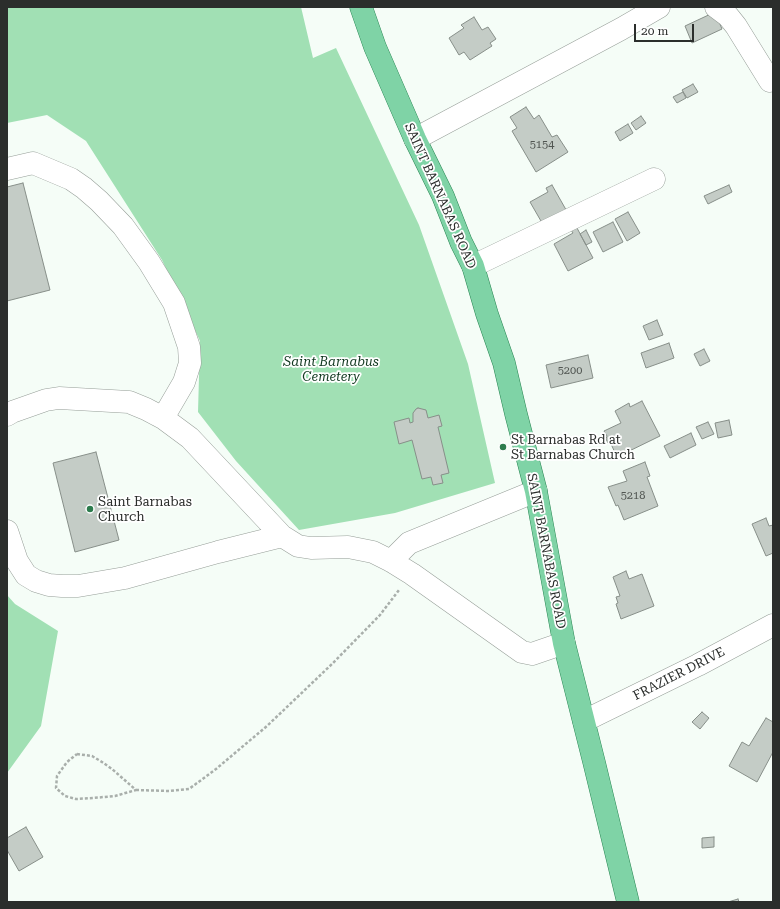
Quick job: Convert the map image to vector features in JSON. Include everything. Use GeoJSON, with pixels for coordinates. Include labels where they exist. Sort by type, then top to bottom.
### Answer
{"type":"FeatureCollection","features":[{"type":"Feature","properties":{"kind":"main road","name":"SAINT BARNABAS ROAD"},"geometry":{"type":"LineString","coordinates":[[361,7],[375,47],[415,139],[443,196],[461,242],[473,266],[486,314],[504,363],[536,491],[564,643],[628,902]]}},
{"type":"Feature","properties":{"kind":"street"},"geometry":{"type":"LineString","coordinates":[[415,139],[621,29],[659,7]]}},
{"type":"Feature","properties":{"kind":"street"},"geometry":{"type":"LineString","coordinates":[[716,7],[728,16],[736,26],[770,82]]}},
{"type":"Feature","properties":{"kind":"street"},"geometry":{"type":"LineString","coordinates":[[7,169],[33,163],[70,179],[84,188],[100,201],[123,226],[149,262],[174,303],[186,335],[189,348],[190,363],[184,382],[163,418]]}},
{"type":"Feature","properties":{"kind":"street"},"geometry":{"type":"LineString","coordinates":[[473,266],[654,179]]}},
{"type":"Feature","properties":{"kind":"street"},"geometry":{"type":"LineString","coordinates":[[7,414],[46,400],[59,398],[129,402],[163,418],[190,438],[282,536],[298,546],[310,548],[348,547],[372,552],[391,561],[412,574],[522,652],[532,654],[564,643]]}},
{"type":"Feature","properties":{"kind":"street"},"geometry":{"type":"LineString","coordinates":[[391,561],[409,542],[536,491]]}},
{"type":"Feature","properties":{"kind":"street"},"geometry":{"type":"LineString","coordinates":[[7,534],[17,561],[26,576],[49,585],[62,586],[78,586],[125,578],[282,536]]}},
{"type":"Feature","properties":{"kind":"street","name":"FRAZIER DRIVE"},"geometry":{"type":"LineString","coordinates":[[584,721],[773,625]]}},
{"type":"Feature","properties":{"kind":"path"},"geometry":{"type":"LineString","coordinates":[[136,790],[112,769],[92,756],[77,754],[67,762],[57,776],[56,788],[65,796],[76,799],[115,796],[136,790],[169,792],[189,789],[216,769],[267,726],[332,664],[380,615],[412,574]]}},
{"type":"Feature","properties":{"kind":"green space","name":"Saint Barnabus Cemetery"},"geometry":{"type":"Polygon","coordinates":[[[7,7],[301,7],[313,58],[336,48],[419,225],[468,364],[495,483],[395,513],[299,530],[236,461],[198,412],[200,341],[162,260],[86,141],[47,115],[7,123],[7,7]]]}},
{"type":"Feature","properties":{"kind":"green space"},"geometry":{"type":"Polygon","coordinates":[[[7,595],[15,604],[58,631],[41,726],[7,773],[7,595]]]}},
{"type":"Feature","properties":{"kind":"building"},"geometry":{"type":"Polygon","coordinates":[[[715,12],[722,29],[692,43],[685,26],[715,12]]]}},
{"type":"Feature","properties":{"kind":"building"},"geometry":{"type":"Polygon","coordinates":[[[474,17],[482,30],[488,27],[496,39],[490,43],[492,46],[470,60],[464,52],[459,55],[449,38],[464,28],[461,25],[474,17]]]}},
{"type":"Feature","properties":{"kind":"building"},"geometry":{"type":"Polygon","coordinates":[[[693,84],[698,92],[687,98],[682,90],[693,84]]]}},
{"type":"Feature","properties":{"kind":"building"},"geometry":{"type":"Polygon","coordinates":[[[683,92],[686,98],[677,103],[673,97],[683,92]]]}},
{"type":"Feature","properties":{"kind":"building"},"geometry":{"type":"Polygon","coordinates":[[[526,107],[534,119],[539,115],[552,137],[557,135],[568,152],[536,172],[512,131],[517,128],[510,117],[526,107]]]}},
{"type":"Feature","properties":{"kind":"building"},"geometry":{"type":"Polygon","coordinates":[[[641,116],[646,123],[636,130],[631,123],[641,116]]]}},
{"type":"Feature","properties":{"kind":"building"},"geometry":{"type":"Polygon","coordinates":[[[628,124],[633,133],[620,141],[615,132],[628,124]]]}},
{"type":"Feature","properties":{"kind":"building"},"geometry":{"type":"Polygon","coordinates":[[[23,183],[50,290],[7,301],[7,187],[23,183]]]}},
{"type":"Feature","properties":{"kind":"building"},"geometry":{"type":"Polygon","coordinates":[[[552,185],[569,215],[545,228],[530,202],[548,192],[546,188],[552,185]]]}},
{"type":"Feature","properties":{"kind":"building"},"geometry":{"type":"Polygon","coordinates":[[[729,185],[732,192],[708,204],[704,196],[729,185]]]}},
{"type":"Feature","properties":{"kind":"building"},"geometry":{"type":"Polygon","coordinates":[[[628,212],[640,233],[627,241],[615,219],[628,212]]]}},
{"type":"Feature","properties":{"kind":"building"},"geometry":{"type":"Polygon","coordinates":[[[613,222],[623,242],[603,252],[593,232],[613,222]]]}},
{"type":"Feature","properties":{"kind":"building"},"geometry":{"type":"Polygon","coordinates":[[[577,228],[593,258],[568,271],[554,244],[573,233],[571,230],[577,228]]]}},
{"type":"Feature","properties":{"kind":"building"},"geometry":{"type":"Polygon","coordinates":[[[586,230],[592,242],[586,245],[580,234],[586,230]]]}},
{"type":"Feature","properties":{"kind":"building"},"geometry":{"type":"Polygon","coordinates":[[[657,320],[663,335],[649,340],[643,326],[657,320]]]}},
{"type":"Feature","properties":{"kind":"building"},"geometry":{"type":"Polygon","coordinates":[[[669,343],[674,358],[646,368],[641,353],[669,343]]]}},
{"type":"Feature","properties":{"kind":"building"},"geometry":{"type":"Polygon","coordinates":[[[704,349],[710,361],[700,366],[694,354],[704,349]]]}},
{"type":"Feature","properties":{"kind":"building"},"geometry":{"type":"Polygon","coordinates":[[[588,355],[593,378],[551,388],[546,365],[588,355]]]}},
{"type":"Feature","properties":{"kind":"building"},"geometry":{"type":"Polygon","coordinates":[[[642,401],[660,436],[617,457],[611,444],[608,443],[606,439],[607,436],[604,431],[621,423],[615,411],[629,403],[630,407],[642,401]]]}},
{"type":"Feature","properties":{"kind":"building"},"geometry":{"type":"Polygon","coordinates":[[[418,408],[426,410],[428,418],[439,415],[442,426],[438,427],[449,473],[441,475],[443,483],[433,485],[431,477],[422,479],[412,440],[399,444],[394,422],[409,418],[410,423],[413,422],[413,413],[418,408]]]}},
{"type":"Feature","properties":{"kind":"building"},"geometry":{"type":"Polygon","coordinates":[[[729,420],[732,435],[718,438],[715,423],[729,420]]]}},
{"type":"Feature","properties":{"kind":"building"},"geometry":{"type":"Polygon","coordinates":[[[708,422],[714,434],[702,439],[696,427],[708,422]]]}},
{"type":"Feature","properties":{"kind":"building"},"geometry":{"type":"Polygon","coordinates":[[[691,433],[696,445],[670,458],[664,446],[691,433]]]}},
{"type":"Feature","properties":{"kind":"building"},"geometry":{"type":"Polygon","coordinates":[[[96,452],[119,540],[75,552],[53,463],[96,452]]]}},
{"type":"Feature","properties":{"kind":"building"},"geometry":{"type":"Polygon","coordinates":[[[645,462],[650,476],[647,477],[658,506],[624,520],[608,487],[627,481],[623,471],[645,462]]]}},
{"type":"Feature","properties":{"kind":"building"},"geometry":{"type":"Polygon","coordinates":[[[766,518],[769,526],[773,525],[773,553],[766,556],[752,524],[766,518]]]}},
{"type":"Feature","properties":{"kind":"building"},"geometry":{"type":"Polygon","coordinates":[[[626,571],[629,579],[642,574],[654,606],[621,619],[616,604],[618,603],[616,597],[620,596],[613,577],[626,571]]]}},
{"type":"Feature","properties":{"kind":"building"},"geometry":{"type":"Polygon","coordinates":[[[702,712],[709,718],[700,729],[692,722],[702,712]]]}},
{"type":"Feature","properties":{"kind":"building"},"geometry":{"type":"Polygon","coordinates":[[[766,718],[773,722],[773,752],[757,782],[729,766],[742,742],[749,746],[766,718]]]}},
{"type":"Feature","properties":{"kind":"building"},"geometry":{"type":"Polygon","coordinates":[[[26,827],[43,857],[19,871],[7,850],[7,838],[26,827]]]}},
{"type":"Feature","properties":{"kind":"building"},"geometry":{"type":"Polygon","coordinates":[[[714,837],[714,847],[702,848],[702,838],[714,837]]]}},
{"type":"Feature","properties":{"kind":"building"},"geometry":{"type":"Polygon","coordinates":[[[738,899],[739,902],[728,902],[738,899]]]}},
{"type":"Feature","properties":{"kind":"place","name":"St Barnabas Rd at St Barnabas Church"},"geometry":{"type":"Point","coordinates":[503,447]}},
{"type":"Feature","properties":{"kind":"place","name":"Saint Barnabas Church"},"geometry":{"type":"Point","coordinates":[90,509]}}]}
